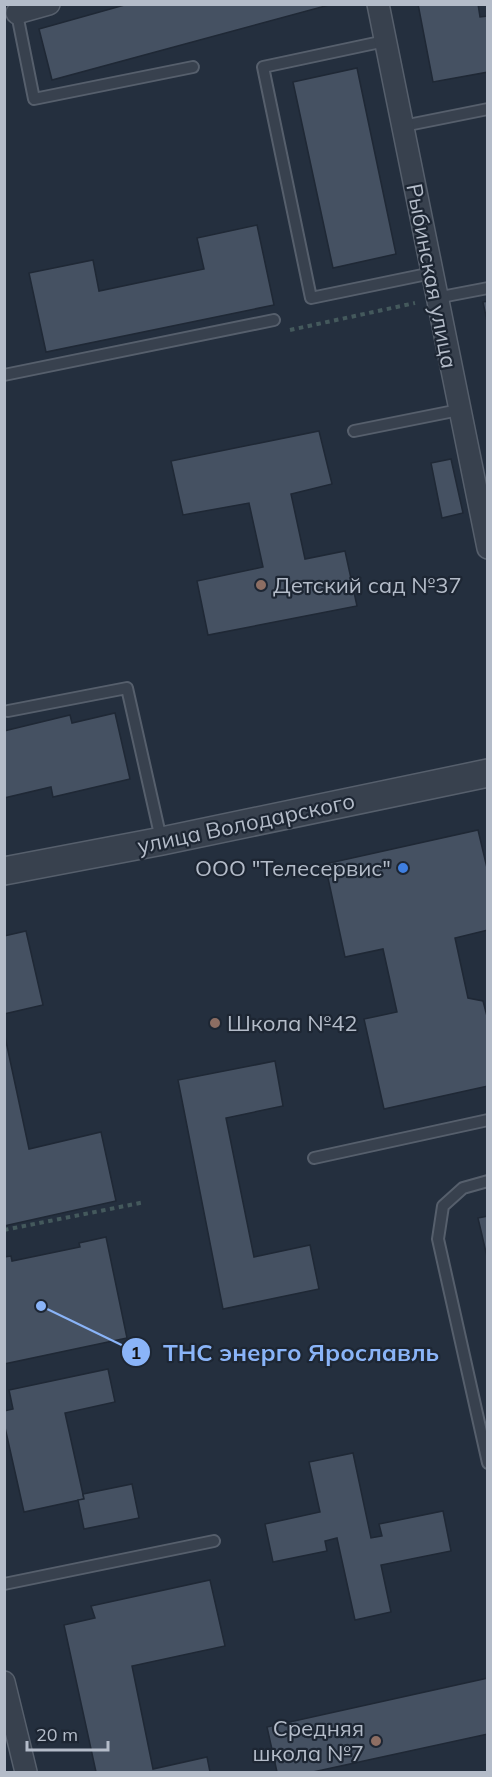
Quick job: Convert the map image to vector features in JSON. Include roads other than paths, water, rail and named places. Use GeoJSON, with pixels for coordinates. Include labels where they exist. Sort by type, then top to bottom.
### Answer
{"type":"FeatureCollection","features":[{"type":"Feature","properties":{"kind":"street"},"geometry":{"type":"LineString","coordinates":[[16,9],[49,4]]}},
{"type":"Feature","properties":{"kind":"street","name":"Рыбинская улица"},"geometry":{"type":"LineString","coordinates":[[378,4],[488,548]]}},
{"type":"Feature","properties":{"kind":"street","name":"улица Володарского"},"geometry":{"type":"LineString","coordinates":[[4,871],[162,841],[488,773]]}},
{"type":"Feature","properties":{"kind":"street"},"geometry":{"type":"LineString","coordinates":[[4,1682],[8,1719],[26,1773]]}},
{"type":"Feature","properties":{"kind":"lane"},"geometry":{"type":"LineString","coordinates":[[16,9],[34,99],[194,68]]}},
{"type":"Feature","properties":{"kind":"lane"},"geometry":{"type":"LineString","coordinates":[[386,41],[263,67],[310,298],[432,273]]}},
{"type":"Feature","properties":{"kind":"lane"},"geometry":{"type":"LineString","coordinates":[[403,126],[488,109]]}},
{"type":"Feature","properties":{"kind":"lane"},"geometry":{"type":"LineString","coordinates":[[436,298],[488,288]]}},
{"type":"Feature","properties":{"kind":"lane"},"geometry":{"type":"LineString","coordinates":[[4,375],[274,320]]}},
{"type":"Feature","properties":{"kind":"lane"},"geometry":{"type":"LineString","coordinates":[[354,431],[459,410]]}},
{"type":"Feature","properties":{"kind":"lane"},"geometry":{"type":"LineString","coordinates":[[8,711],[127,688],[162,841]]}},
{"type":"Feature","properties":{"kind":"lane"},"geometry":{"type":"LineString","coordinates":[[314,1158],[488,1120]]}},
{"type":"Feature","properties":{"kind":"lane"},"geometry":{"type":"LineString","coordinates":[[488,1181],[463,1188],[443,1206],[438,1239],[488,1463]]}},
{"type":"Feature","properties":{"kind":"lane"},"geometry":{"type":"LineString","coordinates":[[4,1584],[213,1541]]}},
{"type":"Feature","properties":{"kind":"place","name":"Детский сад №37"},"geometry":{"type":"Point","coordinates":[261,585]}},
{"type":"Feature","properties":{"kind":"place","name":"ООО \"Телесервис\""},"geometry":{"type":"Point","coordinates":[403,868]}},
{"type":"Feature","properties":{"kind":"place","name":"Школа №42"},"geometry":{"type":"Point","coordinates":[215,1023]}},
{"type":"Feature","properties":{"kind":"place","name":"ТНС энерго Ярославль"},"geometry":{"type":"Point","coordinates":[41,1306]}},
{"type":"Feature","properties":{"kind":"place","name":"Средняя школа №7"},"geometry":{"type":"Point","coordinates":[376,1741]}}]}
